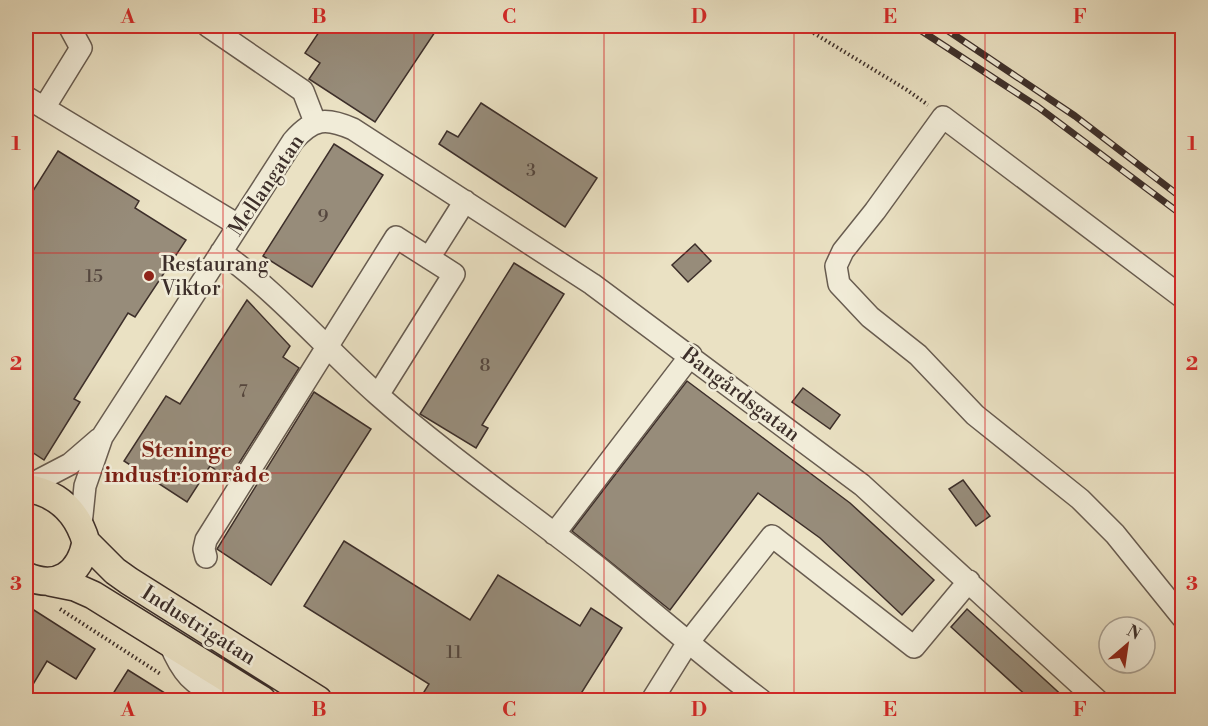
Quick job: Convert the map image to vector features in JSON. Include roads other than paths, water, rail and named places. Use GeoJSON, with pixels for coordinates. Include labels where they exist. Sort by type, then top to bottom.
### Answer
{"type":"FeatureCollection","features":[{"type":"Feature","properties":{"kind":"main road","name":"Industrigatan"},"geometry":{"type":"LineString","coordinates":[[26,488],[58,500],[74,513],[83,533],[115,571],[318,700]]}},
{"type":"Feature","properties":{"kind":"main road"},"geometry":{"type":"LineString","coordinates":[[39,587],[65,578],[74,571],[83,556],[83,533]]}},
{"type":"Feature","properties":{"kind":"main road","name":"Industrigatan"},"geometry":{"type":"LineString","coordinates":[[39,587],[75,587],[93,595],[262,700]]}},
{"type":"Feature","properties":{"kind":"street"},"geometry":{"type":"LineString","coordinates":[[44,108],[81,48],[69,26]]}},
{"type":"Feature","properties":{"kind":"street"},"geometry":{"type":"LineString","coordinates":[[208,26],[303,91],[315,122]]}},
{"type":"Feature","properties":{"kind":"street"},"geometry":{"type":"LineString","coordinates":[[26,97],[238,225]]}},
{"type":"Feature","properties":{"kind":"street"},"geometry":{"type":"LineString","coordinates":[[1182,297],[943,117],[875,212],[843,251],[836,266],[838,284],[870,317],[918,355],[975,415],[1080,499],[1115,534],[1182,617]]}},
{"type":"Feature","properties":{"kind":"street","name":"Mellangatan"},"geometry":{"type":"LineString","coordinates":[[83,533],[85,486],[102,437],[292,141],[315,122],[334,121],[353,129]]}},
{"type":"Feature","properties":{"kind":"street","name":"Bangårdsgatan"},"geometry":{"type":"LineString","coordinates":[[353,129],[592,284],[691,355],[862,485],[1097,700]]}},
{"type":"Feature","properties":{"kind":"street"},"geometry":{"type":"LineString","coordinates":[[429,258],[465,201]]}},
{"type":"Feature","properties":{"kind":"street"},"geometry":{"type":"LineString","coordinates":[[206,557],[206,540],[396,237],[453,274],[378,396]]}},
{"type":"Feature","properties":{"kind":"street"},"geometry":{"type":"LineString","coordinates":[[221,252],[256,277],[378,396],[600,569],[687,644],[761,700]]}},
{"type":"Feature","properties":{"kind":"street"},"geometry":{"type":"LineString","coordinates":[[554,534],[691,355]]}},
{"type":"Feature","properties":{"kind":"street","name":"Mellangatan"},"geometry":{"type":"LineString","coordinates":[[26,488],[70,464],[102,437]]}},
{"type":"Feature","properties":{"kind":"street"},"geometry":{"type":"LineString","coordinates":[[652,700],[687,644],[772,536],[914,647],[969,581]]}},
{"type":"Feature","properties":{"kind":"street"},"geometry":{"type":"LineString","coordinates":[[169,642],[177,662],[190,681],[222,700]]}},
{"type":"Feature","properties":{"kind":"railway"},"geometry":{"type":"LineString","coordinates":[[914,26],[1038,107],[1182,215]]}},
{"type":"Feature","properties":{"kind":"railway"},"geometry":{"type":"LineString","coordinates":[[941,26],[1075,116],[1182,198]]}},
{"type":"Feature","properties":{"kind":"place","name":"Restaurang Viktor"},"geometry":{"type":"Point","coordinates":[149,276]}},
{"type":"Feature","properties":{"kind":"district","name":"Steninge industriområde"},"geometry":{"type":"Point","coordinates":[187,462]}}]}
